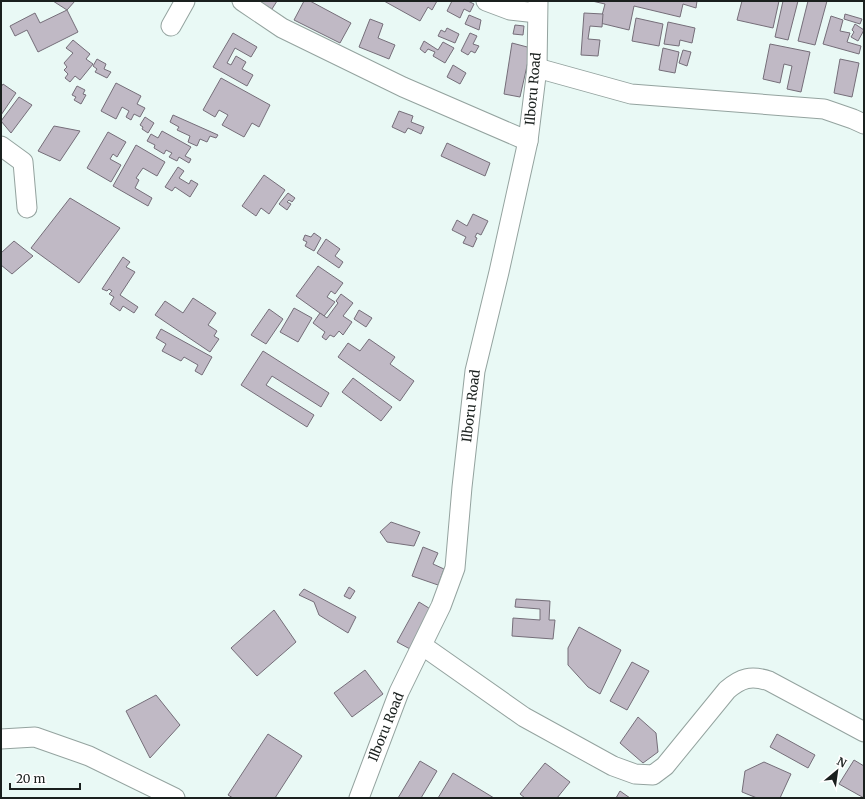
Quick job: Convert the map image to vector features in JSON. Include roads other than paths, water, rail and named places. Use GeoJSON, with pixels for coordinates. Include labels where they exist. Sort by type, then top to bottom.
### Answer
{"type":"FeatureCollection","features":[{"type":"Feature","properties":{"kind":"street"},"geometry":{"type":"LineString","coordinates":[[171,26],[185,1]]}},
{"type":"Feature","properties":{"kind":"street"},"geometry":{"type":"LineString","coordinates":[[242,1],[282,28],[404,87],[528,141]]}},
{"type":"Feature","properties":{"kind":"street"},"geometry":{"type":"LineString","coordinates":[[486,1],[510,10],[537,7]]}},
{"type":"Feature","properties":{"kind":"street","name":"Ilboru Road"},"geometry":{"type":"LineString","coordinates":[[359,798],[399,692],[423,646],[441,606],[455,568],[462,487],[475,371],[528,141],[538,68],[537,7]]}},
{"type":"Feature","properties":{"kind":"street"},"geometry":{"type":"LineString","coordinates":[[538,68],[631,94],[824,109],[864,124]]}},
{"type":"Feature","properties":{"kind":"street"},"geometry":{"type":"LineString","coordinates":[[1,146],[15,154],[23,162],[27,208]]}},
{"type":"Feature","properties":{"kind":"street"},"geometry":{"type":"LineString","coordinates":[[423,646],[524,716],[613,766],[635,774],[653,775],[665,766],[727,690],[737,681],[746,677],[757,677],[769,681],[864,732]]}},
{"type":"Feature","properties":{"kind":"street"},"geometry":{"type":"LineString","coordinates":[[1,739],[35,737],[89,756],[175,798]]}}]}
